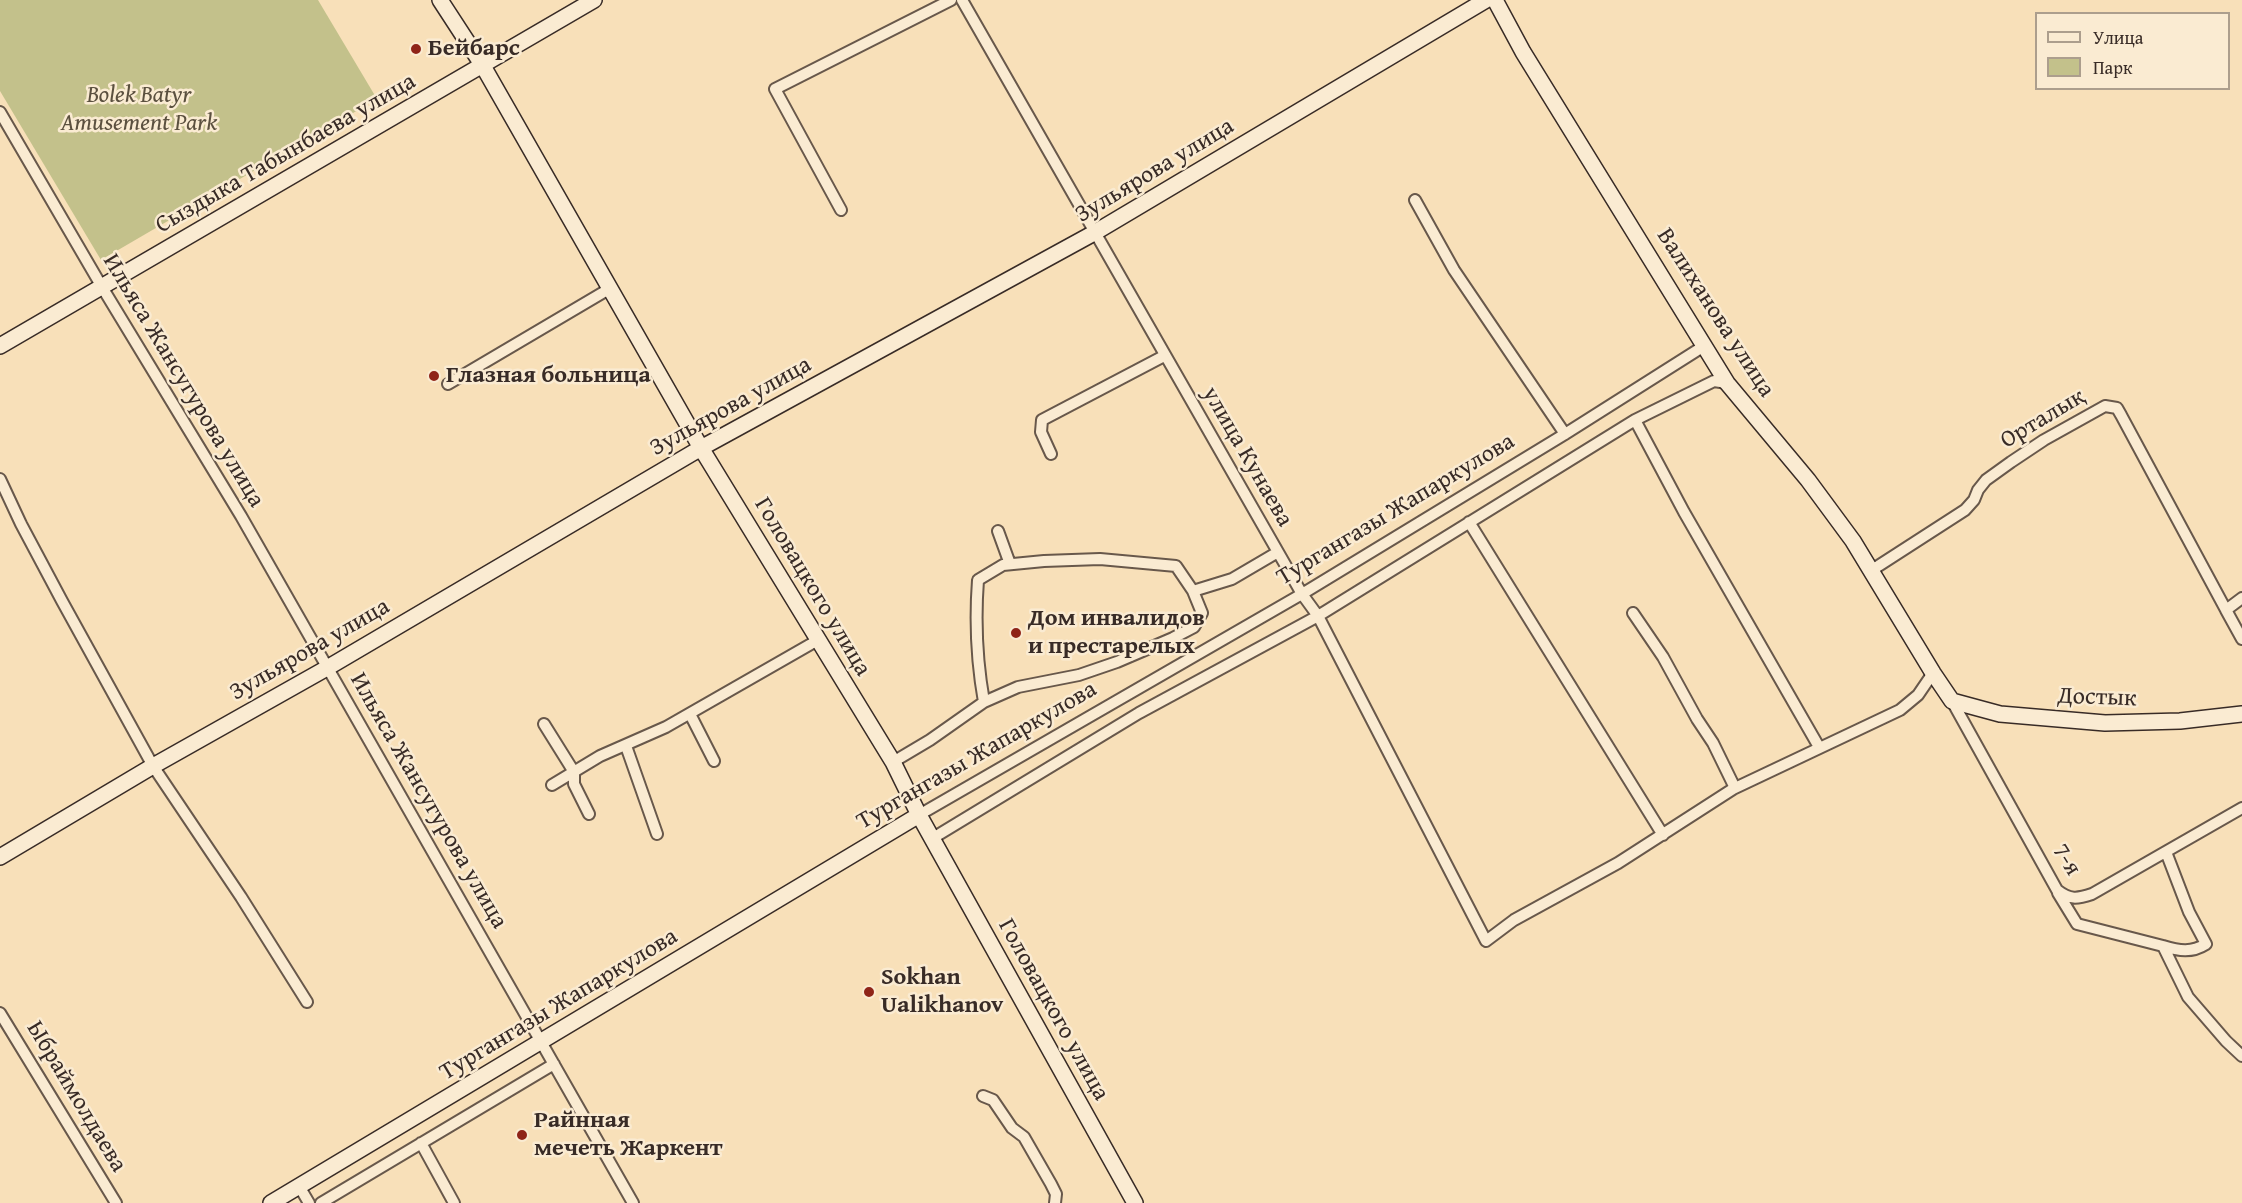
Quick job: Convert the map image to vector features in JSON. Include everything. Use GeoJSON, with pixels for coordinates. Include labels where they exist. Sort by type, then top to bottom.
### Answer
{"type":"FeatureCollection","features":[{"type":"Feature","properties":{"kind":"street","name":"Головацкого улица"},"geometry":{"type":"LineString","coordinates":[[440,0],[483,66],[701,448],[893,762],[919,815],[1135,1203]]}},
{"type":"Feature","properties":{"kind":"street","name":"Сыздыка Табынбаева улица"},"geometry":{"type":"LineString","coordinates":[[0,346],[594,0]]}},
{"type":"Feature","properties":{"kind":"street"},"geometry":{"type":"LineString","coordinates":[[841,210],[775,89],[951,0]]}},
{"type":"Feature","properties":{"kind":"street","name":"улица Кунаева"},"geometry":{"type":"LineString","coordinates":[[962,0],[1164,356],[1302,594],[1318,616],[1486,941],[1514,920],[1664,835]]}},
{"type":"Feature","properties":{"kind":"street","name":"Зульярова улица"},"geometry":{"type":"LineString","coordinates":[[0,857],[701,448],[1094,233],[1486,0]]}},
{"type":"Feature","properties":{"kind":"street","name":"Валиханова улица"},"geometry":{"type":"LineString","coordinates":[[1495,0],[1523,52],[1727,383],[1808,480],[1853,541],[1952,701]]}},
{"type":"Feature","properties":{"kind":"street","name":"Ильяса Жансугурова улица"},"geometry":{"type":"LineString","coordinates":[[0,112],[102,287],[241,516],[633,1203]]}},
{"type":"Feature","properties":{"kind":"street"},"geometry":{"type":"LineString","coordinates":[[1415,200],[1454,270],[1565,434]]}},
{"type":"Feature","properties":{"kind":"street"},"geometry":{"type":"LineString","coordinates":[[448,384],[609,289]]}},
{"type":"Feature","properties":{"kind":"street","name":"Тургангазы Жапаркулова"},"geometry":{"type":"LineString","coordinates":[[271,1203],[919,815],[1302,594],[1565,434],[1704,346]]}},
{"type":"Feature","properties":{"kind":"street"},"geometry":{"type":"LineString","coordinates":[[1051,454],[1041,432],[1042,420],[1164,356]]}},
{"type":"Feature","properties":{"kind":"street","name":"Тургангазы Жапаркулова"},"geometry":{"type":"LineString","coordinates":[[933,838],[1139,713],[1318,616],[1635,420],[1713,381],[1727,383]]}},
{"type":"Feature","properties":{"kind":"street","name":"Орталық"},"geometry":{"type":"LineString","coordinates":[[1872,570],[1965,510],[1986,480],[1994,474],[2044,440],[2105,406],[2116,408],[2121,415],[2226,610]]}},
{"type":"Feature","properties":{"kind":"street"},"geometry":{"type":"LineString","coordinates":[[1635,420],[1684,512],[1819,747]]}},
{"type":"Feature","properties":{"kind":"street"},"geometry":{"type":"LineString","coordinates":[[0,479],[62,602],[153,766],[241,897],[307,1002]]}},
{"type":"Feature","properties":{"kind":"street"},"geometry":{"type":"LineString","coordinates":[[1469,522],[1664,835],[1735,788],[1900,710],[1918,694],[1933,673]]}},
{"type":"Feature","properties":{"kind":"street"},"geometry":{"type":"LineString","coordinates":[[998,531],[1010,564]]}},
{"type":"Feature","properties":{"kind":"street"},"geometry":{"type":"LineString","coordinates":[[1192,591],[1232,579],[1278,552]]}},
{"type":"Feature","properties":{"kind":"street"},"geometry":{"type":"LineString","coordinates":[[893,762],[930,740],[984,702],[1018,687],[1079,675],[1173,639],[1194,627],[1202,613],[1192,591],[1176,566],[1100,559],[1003,565],[978,580],[979,676],[984,702]]}},
{"type":"Feature","properties":{"kind":"street"},"geometry":{"type":"LineString","coordinates":[[2242,598],[2226,610],[2242,639]]}},
{"type":"Feature","properties":{"kind":"street"},"geometry":{"type":"LineString","coordinates":[[1633,613],[1663,657],[1713,743],[1735,788]]}},
{"type":"Feature","properties":{"kind":"street"},"geometry":{"type":"LineString","coordinates":[[552,785],[600,756],[626,746],[690,714],[818,640]]}},
{"type":"Feature","properties":{"kind":"street","name":"Достык"},"geometry":{"type":"LineString","coordinates":[[1952,701],[2000,714],[2105,723],[2180,721],[2242,714]]}},
{"type":"Feature","properties":{"kind":"street","name":"7-я"},"geometry":{"type":"LineString","coordinates":[[1952,701],[2057,890],[2066,897],[2076,899],[2092,894],[2242,808]]}},
{"type":"Feature","properties":{"kind":"street"},"geometry":{"type":"LineString","coordinates":[[690,714],[714,761]]}},
{"type":"Feature","properties":{"kind":"street"},"geometry":{"type":"LineString","coordinates":[[544,724],[574,772],[574,784],[588,814]]}},
{"type":"Feature","properties":{"kind":"street"},"geometry":{"type":"LineString","coordinates":[[626,746],[657,834]]}},
{"type":"Feature","properties":{"kind":"street"},"geometry":{"type":"LineString","coordinates":[[2057,890],[2077,924],[2179,951],[2198,950],[2206,944],[2189,912],[2166,852]]}},
{"type":"Feature","properties":{"kind":"street"},"geometry":{"type":"LineString","coordinates":[[2163,946],[2188,997],[2242,1056]]}},
{"type":"Feature","properties":{"kind":"street","name":"Ыбраймолдаева"},"geometry":{"type":"LineString","coordinates":[[0,1013],[116,1203]]}},
{"type":"Feature","properties":{"kind":"street"},"geometry":{"type":"LineString","coordinates":[[321,1203],[528,1082],[554,1064]]}},
{"type":"Feature","properties":{"kind":"street"},"geometry":{"type":"LineString","coordinates":[[983,1096],[993,1100],[1012,1128],[1024,1137],[1052,1184],[1056,1194],[1055,1203]]}},
{"type":"Feature","properties":{"kind":"street"},"geometry":{"type":"LineString","coordinates":[[421,1143],[454,1203]]}},
{"type":"Feature","properties":{"kind":"street"},"geometry":{"type":"LineString","coordinates":[[300,1186],[309,1203]]}},
{"type":"Feature","properties":{"kind":"green space","name":"Bolek Batyr Amusement Park"},"geometry":{"type":"Polygon","coordinates":[[[0,0],[318,0],[377,99],[101,260],[0,91],[0,0]]]}},
{"type":"Feature","properties":{"kind":"place","name":"Бейбарс"},"geometry":{"type":"Point","coordinates":[416,49]}},
{"type":"Feature","properties":{"kind":"place","name":"Глазная больница"},"geometry":{"type":"Point","coordinates":[434,376]}},
{"type":"Feature","properties":{"kind":"place","name":"Дом инвалидов и престарелых"},"geometry":{"type":"Point","coordinates":[1016,633]}},
{"type":"Feature","properties":{"kind":"place","name":"Sokhan Ualikhanov"},"geometry":{"type":"Point","coordinates":[869,992]}},
{"type":"Feature","properties":{"kind":"place","name":"Райнная мечеть Жаркент"},"geometry":{"type":"Point","coordinates":[522,1135]}}]}
